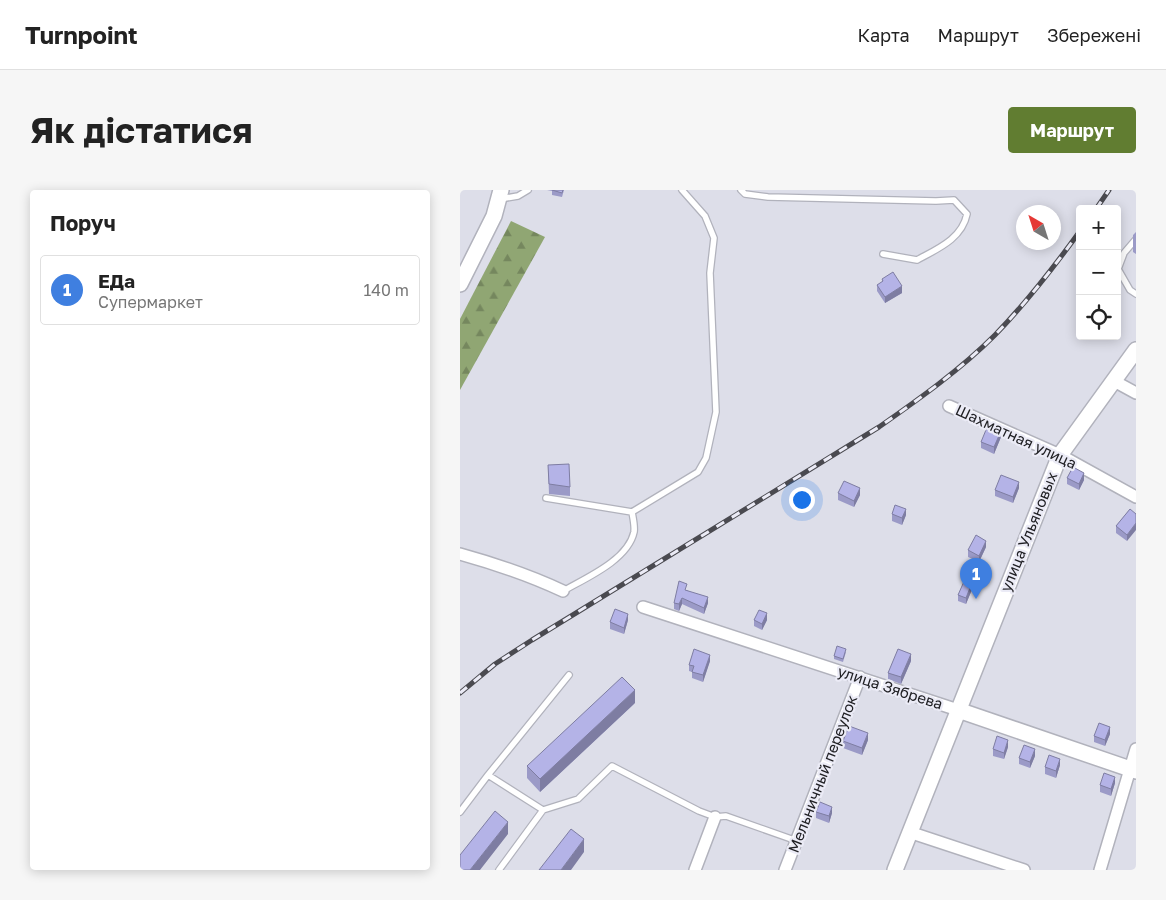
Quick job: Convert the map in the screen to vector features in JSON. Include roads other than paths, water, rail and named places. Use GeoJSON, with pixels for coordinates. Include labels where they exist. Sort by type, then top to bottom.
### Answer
{"type":"FeatureCollection","features":[{"type":"Feature","properties":{"kind":"street"},"geometry":{"type":"LineString","coordinates":[[460,284],[494,216],[500,195]]}},
{"type":"Feature","properties":{"kind":"street","name":"улица Ульяновых"},"geometry":{"type":"LineString","coordinates":[[894,870],[1060,455],[1136,350]]}},
{"type":"Feature","properties":{"kind":"street"},"geometry":{"type":"LineString","coordinates":[[1114,381],[1136,393]]}},
{"type":"Feature","properties":{"kind":"street","name":"Шахматная улица"},"geometry":{"type":"LineString","coordinates":[[949,406],[1060,455],[1136,496]]}},
{"type":"Feature","properties":{"kind":"street"},"geometry":{"type":"LineString","coordinates":[[460,554],[494,563],[535,578],[563,591]]}},
{"type":"Feature","properties":{"kind":"street","name":"улица Зябрева"},"geometry":{"type":"LineString","coordinates":[[643,607],[958,710],[1133,770]]}},
{"type":"Feature","properties":{"kind":"street","name":"Мельничный переулок"},"geometry":{"type":"LineString","coordinates":[[786,870],[860,678]]}},
{"type":"Feature","properties":{"kind":"street"},"geometry":{"type":"LineString","coordinates":[[1100,870],[1133,770],[1136,749]]}},
{"type":"Feature","properties":{"kind":"street"},"geometry":{"type":"LineString","coordinates":[[695,870],[715,816]]}},
{"type":"Feature","properties":{"kind":"street"},"geometry":{"type":"LineString","coordinates":[[909,832],[1024,870]]}},
{"type":"Feature","properties":{"kind":"lane"},"geometry":{"type":"LineString","coordinates":[[500,195],[518,196],[528,190]]}},
{"type":"Feature","properties":{"kind":"lane"},"geometry":{"type":"LineString","coordinates":[[546,498],[632,512],[698,472],[706,458],[716,412],[710,273],[714,238],[705,216],[682,190]]}},
{"type":"Feature","properties":{"kind":"lane"},"geometry":{"type":"LineString","coordinates":[[741,190],[745,194],[768,197],[954,200],[967,214],[965,225],[955,238],[917,260],[882,254]]}},
{"type":"Feature","properties":{"kind":"lane"},"geometry":{"type":"LineString","coordinates":[[1136,239],[1124,253],[1118,269],[1130,290],[1136,294]]}},
{"type":"Feature","properties":{"kind":"lane"},"geometry":{"type":"LineString","coordinates":[[563,591],[599,570],[627,548],[634,531],[632,512]]}},
{"type":"Feature","properties":{"kind":"lane"},"geometry":{"type":"LineString","coordinates":[[460,812],[569,675]]}},
{"type":"Feature","properties":{"kind":"lane"},"geometry":{"type":"LineString","coordinates":[[499,870],[543,810],[578,799],[612,766],[699,812],[715,816],[726,816],[798,841]]}},
{"type":"Feature","properties":{"kind":"lane"},"geometry":{"type":"LineString","coordinates":[[488,775],[543,810]]}},
{"type":"Feature","properties":{"kind":"railway"},"geometry":{"type":"LineString","coordinates":[[1099,205],[1109,190]]}},
{"type":"Feature","properties":{"kind":"railway"},"geometry":{"type":"LineString","coordinates":[[460,693],[495,664],[532,640],[879,427],[924,395],[968,360],[995,335],[1018,310],[1076,236]]}},
{"type":"Feature","properties":{"kind":"place","name":"ЕДа"},"geometry":{"type":"Point","coordinates":[976,599]}}]}
